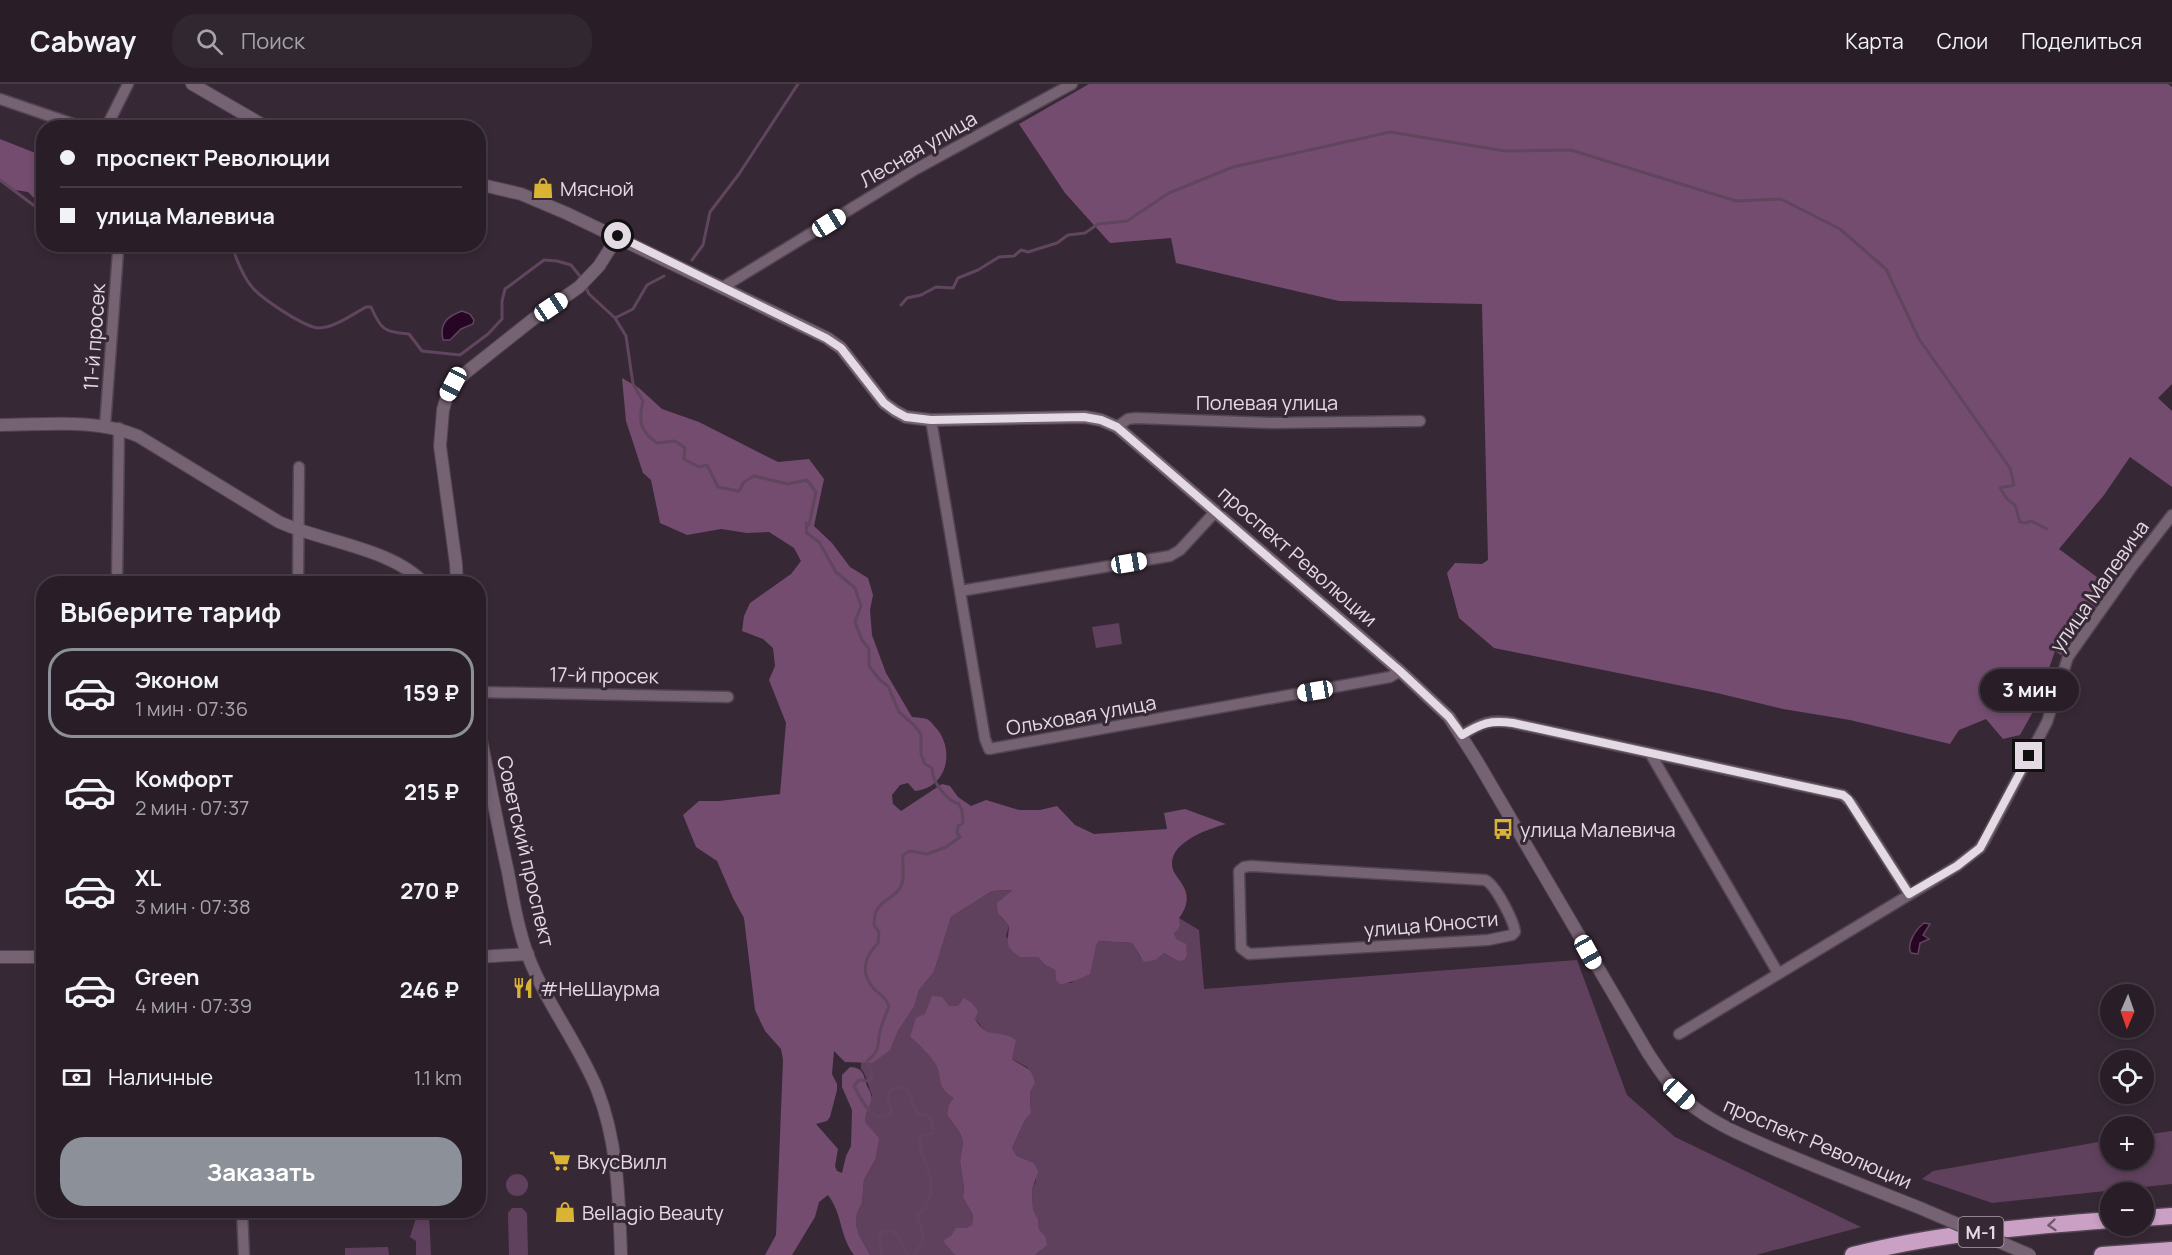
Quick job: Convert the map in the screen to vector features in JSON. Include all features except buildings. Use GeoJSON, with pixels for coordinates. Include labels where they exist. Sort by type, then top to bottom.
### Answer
{"type":"FeatureCollection","features":[{"type":"Feature","properties":{"kind":"highway"},"geometry":{"type":"LineString","coordinates":[[2154,1217],[2172,1216]]}},
{"type":"Feature","properties":{"kind":"highway","name":"М-1"},"geometry":{"type":"LineString","coordinates":[[1853,1255],[1921,1240],[1971,1233],[2100,1221]]}},
{"type":"Feature","properties":{"kind":"highway"},"geometry":{"type":"LineString","coordinates":[[2102,1255],[2172,1250]]}},
{"type":"Feature","properties":{"kind":"street"},"geometry":{"type":"LineString","coordinates":[[110,120],[128,84]]}},
{"type":"Feature","properties":{"kind":"street"},"geometry":{"type":"LineString","coordinates":[[192,84],[253,120]]}},
{"type":"Feature","properties":{"kind":"street","name":"Лесная улица"},"geometry":{"type":"LineString","coordinates":[[723,287],[916,169],[1072,84]]}},
{"type":"Feature","properties":{"kind":"street"},"geometry":{"type":"LineString","coordinates":[[0,99],[62,120]]}},
{"type":"Feature","properties":{"kind":"street","name":"проспект Революции"},"geometry":{"type":"LineString","coordinates":[[486,186],[521,194],[618,236],[826,338],[841,348],[884,403],[906,417],[931,420],[1084,417],[1101,420],[1117,427],[1400,671],[1449,717],[1462,735],[1665,1080],[1694,1108],[1743,1135],[1809,1164],[2030,1255]]}},
{"type":"Feature","properties":{"kind":"street"},"geometry":{"type":"LineString","coordinates":[[457,576],[440,446],[442,410],[447,396],[453,384],[469,370],[579,286],[592,273],[618,236]]}},
{"type":"Feature","properties":{"kind":"street","name":"11-й просек"},"geometry":{"type":"LineString","coordinates":[[105,426],[118,252]]}},
{"type":"Feature","properties":{"kind":"street","name":"Полевая улица"},"geometry":{"type":"LineString","coordinates":[[1117,427],[1121,422],[1136,418],[1256,423],[1420,421]]}},
{"type":"Feature","properties":{"kind":"street","name":"Ольховая улица"},"geometry":{"type":"LineString","coordinates":[[931,420],[985,739],[989,749],[1390,677],[1400,671]]}},
{"type":"Feature","properties":{"kind":"street"},"geometry":{"type":"LineString","coordinates":[[0,425],[119,428],[138,436],[248,504],[298,530],[388,559],[406,568],[416,576]]}},
{"type":"Feature","properties":{"kind":"street"},"geometry":{"type":"LineString","coordinates":[[117,576],[119,428]]}},
{"type":"Feature","properties":{"kind":"street"},"geometry":{"type":"LineString","coordinates":[[298,467],[298,576]]}},
{"type":"Feature","properties":{"kind":"street"},"geometry":{"type":"LineString","coordinates":[[960,591],[1176,554],[1216,511]]}},
{"type":"Feature","properties":{"kind":"street","name":"улица Малевича"},"geometry":{"type":"LineString","coordinates":[[1679,1034],[1957,866],[1980,848],[2047,722],[2068,657],[2172,515]]}},
{"type":"Feature","properties":{"kind":"street","name":"17-й просек"},"geometry":{"type":"LineString","coordinates":[[486,692],[728,697]]}},
{"type":"Feature","properties":{"kind":"street"},"geometry":{"type":"LineString","coordinates":[[1462,735],[1482,723],[1497,721],[1843,795],[1848,799],[1909,894]]}},
{"type":"Feature","properties":{"kind":"street"},"geometry":{"type":"LineString","coordinates":[[1650,753],[1779,973]]}},
{"type":"Feature","properties":{"kind":"street","name":"Советский проспект"},"geometry":{"type":"LineString","coordinates":[[486,764],[505,859],[528,954],[544,992],[597,1088],[604,1109],[611,1139],[619,1197],[621,1255]]}},
{"type":"Feature","properties":{"kind":"street","name":"улица Юности"},"geometry":{"type":"LineString","coordinates":[[1251,866],[1298,870],[1485,880],[1492,885],[1515,932],[1512,935],[1488,940],[1257,954],[1245,951],[1241,948],[1239,871],[1251,866]]}},
{"type":"Feature","properties":{"kind":"street"},"geometry":{"type":"LineString","coordinates":[[486,957],[528,954]]}},
{"type":"Feature","properties":{"kind":"street"},"geometry":{"type":"LineString","coordinates":[[0,957],[36,957]]}},
{"type":"Feature","properties":{"kind":"street"},"geometry":{"type":"LineString","coordinates":[[242,1218],[244,1255]]}},
{"type":"Feature","properties":{"kind":"shaded area"},"geometry":{"type":"Polygon","coordinates":[[[1089,84],[2168,84],[2172,87],[2172,384],[2158,398],[2172,411],[2172,487],[2130,457],[2104,495],[2059,549],[2109,586],[2061,655],[2055,651],[2036,706],[2020,735],[2003,739],[1986,719],[1959,730],[1950,744],[1850,720],[1783,709],[1717,693],[1494,648],[1459,618],[1447,573],[1455,563],[1482,564],[1488,560],[1482,304],[1339,301],[1176,263],[1171,238],[1110,243],[1065,193],[1019,124],[1089,84]]]}},
{"type":"Feature","properties":{"kind":"shaded area"},"geometry":{"type":"Polygon","coordinates":[[[0,139],[36,153],[36,200],[28,192],[15,190],[0,181],[0,139]]]}},
{"type":"Feature","properties":{"kind":"shaded area"},"geometry":{"type":"Polygon","coordinates":[[[462,311],[470,314],[474,320],[473,324],[461,329],[450,340],[443,340],[442,329],[446,321],[462,311]]]}},
{"type":"Feature","properties":{"kind":"shaded area"},"geometry":{"type":"Polygon","coordinates":[[[622,378],[639,388],[662,409],[699,422],[778,462],[809,459],[824,479],[814,526],[832,543],[850,567],[868,578],[873,595],[870,610],[872,635],[886,673],[912,717],[930,721],[943,738],[946,748],[945,767],[941,776],[934,783],[915,791],[908,783],[900,785],[892,795],[893,804],[901,811],[942,784],[950,786],[958,797],[971,806],[986,800],[1019,810],[1040,810],[1057,806],[1075,825],[1094,834],[1167,829],[1164,813],[1185,809],[1226,824],[1198,834],[1180,846],[1174,854],[1172,862],[1174,872],[1187,897],[1186,906],[1179,918],[1179,927],[1174,933],[1176,939],[1186,944],[1187,955],[1184,960],[1178,961],[1164,953],[1155,960],[1144,962],[1132,943],[1099,941],[1090,974],[1060,984],[1056,980],[1055,970],[1045,965],[1038,957],[1020,957],[1011,950],[1008,943],[1009,926],[998,913],[997,903],[1013,890],[992,891],[951,917],[934,972],[919,990],[914,1007],[898,1031],[890,1050],[873,1063],[845,1062],[834,1051],[832,1074],[837,1090],[830,1117],[827,1121],[816,1124],[838,1149],[835,1166],[837,1171],[842,1173],[851,1146],[852,1110],[842,1087],[842,1075],[850,1067],[860,1070],[871,1095],[865,1122],[879,1138],[875,1160],[864,1180],[862,1203],[857,1213],[856,1224],[870,1255],[854,1255],[849,1248],[833,1202],[828,1195],[819,1202],[815,1217],[792,1255],[765,1255],[776,1235],[783,1060],[781,1049],[765,1031],[755,1010],[744,918],[717,861],[696,847],[683,815],[699,801],[780,794],[786,723],[769,680],[775,666],[773,648],[763,639],[742,631],[744,616],[750,603],[791,574],[801,561],[794,548],[769,532],[747,533],[721,529],[687,535],[660,523],[651,480],[643,473],[626,421],[622,378]]]}},
{"type":"Feature","properties":{"kind":"shaded area"},"geometry":{"type":"Polygon","coordinates":[[[1119,623],[1122,644],[1096,648],[1092,627],[1119,623]]]}},
{"type":"Feature","properties":{"kind":"shaded area"},"geometry":{"type":"Polygon","coordinates":[[[1014,890],[1001,917],[1009,926],[1006,936],[1020,957],[1038,957],[1045,965],[1055,970],[1056,980],[1071,983],[1080,976],[1086,976],[1099,941],[1132,943],[1141,958],[1159,956],[1164,953],[1178,961],[1174,933],[1179,918],[1199,930],[1204,989],[1577,960],[1627,1095],[1675,1137],[1861,1227],[1756,1255],[1035,1255],[1040,1251],[1045,1236],[1039,1229],[1038,1219],[1033,1209],[1032,1190],[1036,1181],[1034,1163],[1017,1156],[1012,1148],[1031,1112],[1030,1092],[1035,1084],[1027,1067],[1012,1059],[997,1034],[986,1031],[958,1006],[949,1006],[925,1014],[910,1037],[931,1057],[945,1087],[955,1098],[947,1115],[960,1133],[963,1142],[960,1161],[964,1188],[963,1198],[973,1215],[972,1225],[944,1241],[955,1255],[870,1255],[856,1224],[857,1213],[862,1203],[864,1180],[875,1160],[865,1122],[865,1111],[872,1095],[861,1069],[861,1062],[873,1063],[890,1049],[898,1031],[914,1007],[919,990],[934,972],[951,917],[992,891],[1014,890]]]}},
{"type":"Feature","properties":{"kind":"shaded area"},"geometry":{"type":"Polygon","coordinates":[[[1924,923],[1930,924],[1923,935],[1929,939],[1920,943],[1918,954],[1911,953],[1910,945],[1913,937],[1924,923]]]}},
{"type":"Feature","properties":{"kind":"shaded area"},"geometry":{"type":"Polygon","coordinates":[[[932,996],[942,997],[949,1006],[958,1006],[964,998],[972,1003],[978,1011],[975,1019],[984,1030],[1016,1040],[1012,1059],[1027,1068],[1034,1078],[1035,1084],[1030,1092],[1031,1113],[1025,1120],[1012,1148],[1017,1156],[1034,1163],[1038,1172],[1032,1190],[1033,1209],[1047,1245],[1035,1255],[955,1255],[943,1241],[951,1236],[956,1228],[966,1228],[972,1225],[973,1215],[963,1198],[964,1188],[960,1161],[963,1142],[960,1133],[947,1115],[949,1105],[954,1098],[944,1090],[934,1061],[910,1037],[916,1018],[925,1014],[932,996]]]}},
{"type":"Feature","properties":{"kind":"shaded area"},"geometry":{"type":"Polygon","coordinates":[[[2172,1131],[2172,1184],[2154,1186],[2154,1182],[2100,1182],[2100,1192],[1992,1203],[1922,1179],[1933,1171],[2100,1142],[2100,1170],[2154,1170],[2154,1134],[2172,1131]]]}},
{"type":"Feature","properties":{"kind":"shaded area"},"geometry":{"type":"Polygon","coordinates":[[[517,1174],[525,1177],[528,1185],[525,1193],[517,1196],[509,1193],[506,1185],[509,1177],[517,1174]]]}},
{"type":"Feature","properties":{"kind":"shaded area"},"geometry":{"type":"Polygon","coordinates":[[[512,1208],[522,1208],[527,1213],[528,1255],[509,1255],[508,1213],[512,1208]]]}},
{"type":"Feature","properties":{"kind":"shaded area"},"geometry":{"type":"Polygon","coordinates":[[[416,1218],[429,1218],[431,1255],[416,1255],[416,1241],[410,1237],[416,1218]]]}},
{"type":"Feature","properties":{"kind":"shaded area"},"geometry":{"type":"Polygon","coordinates":[[[388,1247],[389,1255],[345,1255],[345,1248],[388,1247]]]}},
{"type":"Feature","properties":{"kind":"waterway"},"geometry":{"type":"LineString","coordinates":[[692,260],[703,245],[710,212],[739,174],[798,84]]}},
{"type":"Feature","properties":{"kind":"waterway"},"geometry":{"type":"LineString","coordinates":[[901,305],[907,298],[921,295],[936,287],[953,288],[958,278],[978,270],[999,257],[1014,256],[1021,250],[1028,252],[1057,243],[1068,235],[1085,233],[1098,224],[1127,221],[1169,193],[1233,167],[1390,132],[1505,151],[1571,150],[1736,201],[1781,199],[1840,229],[1886,269],[1919,339],[2010,468],[2014,485],[2000,488],[2007,499],[2015,505],[2020,522],[2031,521],[2047,529]]}},
{"type":"Feature","properties":{"kind":"waterway"},"geometry":{"type":"LineString","coordinates":[[0,180],[36,207]]}},
{"type":"Feature","properties":{"kind":"waterway"},"geometry":{"type":"LineString","coordinates":[[235,252],[246,278],[257,292],[273,305],[312,327],[319,328],[337,323],[366,307],[371,307],[384,328],[409,334],[422,351],[460,355],[488,334],[502,319],[505,289],[544,260],[571,265],[583,280]]}},
{"type":"Feature","properties":{"kind":"waterway"},"geometry":{"type":"LineString","coordinates":[[615,318],[633,309],[647,285],[664,276]]}},
{"type":"Feature","properties":{"kind":"waterway"},"geometry":{"type":"LineString","coordinates":[[585,286],[589,294],[615,318],[626,336],[633,384],[643,401],[642,425],[651,439],[657,443],[675,441],[685,448],[684,459],[699,467],[707,465],[718,487],[739,491],[744,482],[754,476],[788,484],[807,480],[816,492],[809,525],[806,523],[807,533],[819,542],[836,572],[855,588],[861,606],[855,622],[862,640],[869,649],[869,666],[888,686],[899,712],[921,734],[921,754],[925,764],[932,768],[934,779],[941,790],[949,799],[959,804],[962,811],[963,823],[958,826],[957,833],[960,837],[946,847],[927,854],[910,851],[903,855],[902,884],[897,892],[876,911],[874,925],[879,932],[878,943],[870,952],[865,968],[871,985],[889,1006],[880,1031],[876,1052],[867,1061],[873,1076],[869,1081],[859,1080],[854,1086],[869,1110],[879,1117],[892,1112],[888,1099],[889,1091],[899,1087],[906,1089],[918,1115],[927,1115],[931,1120],[933,1133],[920,1136],[921,1152],[929,1173],[931,1187],[926,1206],[917,1215],[924,1238],[915,1255]]}},
{"type":"Feature","properties":{"kind":"waterway"},"geometry":{"type":"LineString","coordinates":[[882,1255],[879,1238],[881,1232],[887,1231],[896,1233],[908,1255]]}},
{"type":"Feature","properties":{"kind":"place","name":"Мясной"},"geometry":{"type":"Point","coordinates":[543,188]}},
{"type":"Feature","properties":{"kind":"place","name":"улица Малевича"},"geometry":{"type":"Point","coordinates":[1503,829]}},
{"type":"Feature","properties":{"kind":"place","name":"#НеШаурма"},"geometry":{"type":"Point","coordinates":[523,988]}},
{"type":"Feature","properties":{"kind":"place","name":"ВкусВилл"},"geometry":{"type":"Point","coordinates":[560,1161]}},
{"type":"Feature","properties":{"kind":"place","name":"Bellagio Beauty"},"geometry":{"type":"Point","coordinates":[565,1212]}},
{"type":"Feature","properties":{"kind":"route"},"geometry":{"type":"LineString","coordinates":[[618,236],[826,338],[841,348],[884,403],[906,417],[931,420],[1084,417],[1101,420],[1117,427],[1400,671],[1449,717],[1462,735],[1482,723],[1497,721],[1513,723],[1843,795],[1848,799],[1909,894],[1957,866],[1980,848],[2029,756]]}}]}
